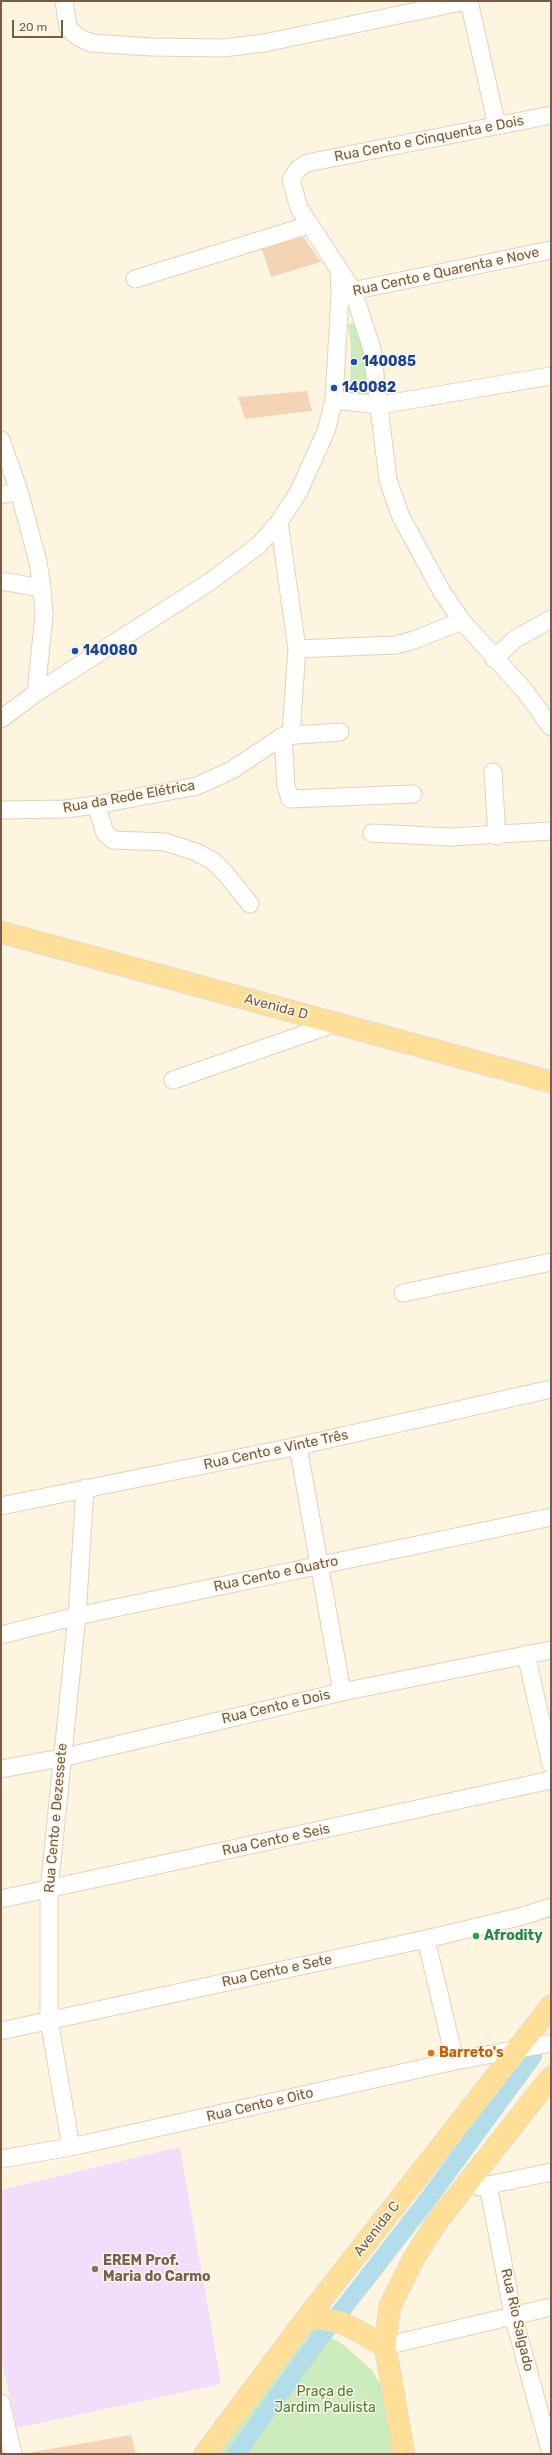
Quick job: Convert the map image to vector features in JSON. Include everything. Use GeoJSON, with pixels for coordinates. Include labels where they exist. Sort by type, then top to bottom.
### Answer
{"type":"FeatureCollection","features":[{"type":"Feature","properties":{"kind":"main road","name":"Avenida D"},"geometry":{"type":"LineString","coordinates":[[1,932],[551,1082]]}},
{"type":"Feature","properties":{"kind":"main road","name":"Avenida C"},"geometry":{"type":"LineString","coordinates":[[205,2454],[326,2320],[551,2006]]}},
{"type":"Feature","properties":{"kind":"main road"},"geometry":{"type":"LineString","coordinates":[[404,2454],[385,2346],[390,2306],[414,2258],[436,2223],[551,2077]]}},
{"type":"Feature","properties":{"kind":"main road"},"geometry":{"type":"LineString","coordinates":[[326,2320],[385,2346]]}},
{"type":"Feature","properties":{"kind":"street"},"geometry":{"type":"LineString","coordinates":[[64,1],[68,28],[78,37],[91,43],[151,47],[223,48],[264,43],[466,1]]}},
{"type":"Feature","properties":{"kind":"street"},"geometry":{"type":"LineString","coordinates":[[469,1],[497,126]]}},
{"type":"Feature","properties":{"kind":"street","name":"Rua Cento e Cinquenta e Dois"},"geometry":{"type":"LineString","coordinates":[[308,225],[299,208],[291,180],[298,169],[307,163],[551,115]]}},
{"type":"Feature","properties":{"kind":"street"},"geometry":{"type":"LineString","coordinates":[[135,279],[308,225],[339,271],[372,349],[388,480],[401,517],[442,592],[462,621],[494,659],[524,690],[551,727]]}},
{"type":"Feature","properties":{"kind":"street","name":"Rua Cento e Quarenta e Nove"},"geometry":{"type":"LineString","coordinates":[[347,292],[551,250]]}},
{"type":"Feature","properties":{"kind":"street"},"geometry":{"type":"LineString","coordinates":[[1,720],[36,693],[211,581],[259,545],[279,522],[298,493],[314,462],[326,431],[334,400],[347,292]]}},
{"type":"Feature","properties":{"kind":"street"},"geometry":{"type":"LineString","coordinates":[[334,400],[380,405],[551,376]]}},
{"type":"Feature","properties":{"kind":"street"},"geometry":{"type":"LineString","coordinates":[[1,440],[20,491],[38,562],[42,588],[43,623],[36,693]]}},
{"type":"Feature","properties":{"kind":"street"},"geometry":{"type":"LineString","coordinates":[[1,495],[20,491]]}},
{"type":"Feature","properties":{"kind":"street"},"geometry":{"type":"LineString","coordinates":[[279,522],[297,649],[287,735],[286,786],[290,799],[412,794]]}},
{"type":"Feature","properties":{"kind":"street"},"geometry":{"type":"LineString","coordinates":[[1,581],[42,588]]}},
{"type":"Feature","properties":{"kind":"street"},"geometry":{"type":"LineString","coordinates":[[494,659],[515,639],[551,619]]}},
{"type":"Feature","properties":{"kind":"street"},"geometry":{"type":"LineString","coordinates":[[297,649],[396,645],[414,640],[462,621]]}},
{"type":"Feature","properties":{"kind":"street"},"geometry":{"type":"LineString","coordinates":[[287,735],[340,732]]}},
{"type":"Feature","properties":{"kind":"street","name":"Rua da Rede Elétrica"},"geometry":{"type":"LineString","coordinates":[[1,810],[65,809],[96,805],[197,786],[232,770],[287,735]]}},
{"type":"Feature","properties":{"kind":"street"},"geometry":{"type":"LineString","coordinates":[[493,772],[497,836]]}},
{"type":"Feature","properties":{"kind":"street"},"geometry":{"type":"LineString","coordinates":[[96,805],[105,833],[113,840],[165,842],[196,852],[213,861],[225,872],[250,904]]}},
{"type":"Feature","properties":{"kind":"street"},"geometry":{"type":"LineString","coordinates":[[372,833],[451,837],[497,836],[551,831]]}},
{"type":"Feature","properties":{"kind":"street"},"geometry":{"type":"LineString","coordinates":[[173,1080],[336,1023]]}},
{"type":"Feature","properties":{"kind":"street"},"geometry":{"type":"LineString","coordinates":[[404,1293],[551,1262]]}},
{"type":"Feature","properties":{"kind":"street","name":"Rua Cento e Vinte Três"},"geometry":{"type":"LineString","coordinates":[[1,1506],[298,1446],[551,1389]]}},
{"type":"Feature","properties":{"kind":"street"},"geometry":{"type":"LineString","coordinates":[[298,1446],[321,1564],[342,1692]]}},
{"type":"Feature","properties":{"kind":"street","name":"Rua Cento e Dezessete"},"geometry":{"type":"LineString","coordinates":[[71,2147],[49,2020],[49,1890],[61,1758],[77,1616],[85,1488]]}},
{"type":"Feature","properties":{"kind":"street","name":"Rua Cento e Quatro"},"geometry":{"type":"LineString","coordinates":[[1,1635],[77,1616],[551,1517]]}},
{"type":"Feature","properties":{"kind":"street","name":"Rua Cento e Dois"},"geometry":{"type":"LineString","coordinates":[[1,1769],[61,1758],[342,1692],[551,1650]]}},
{"type":"Feature","properties":{"kind":"street"},"geometry":{"type":"LineString","coordinates":[[526,1654],[551,1764]]}},
{"type":"Feature","properties":{"kind":"street","name":"Rua Cento e Seis"},"geometry":{"type":"LineString","coordinates":[[1,1899],[49,1890],[551,1780]]}},
{"type":"Feature","properties":{"kind":"street","name":"Rua Cento e Sete"},"geometry":{"type":"LineString","coordinates":[[1,2031],[426,1939],[519,1917],[551,1907]]}},
{"type":"Feature","properties":{"kind":"street"},"geometry":{"type":"LineString","coordinates":[[426,1939],[455,2061]]}},
{"type":"Feature","properties":{"kind":"street","name":"Rua Cento e Oito"},"geometry":{"type":"LineString","coordinates":[[1,2159],[71,2147],[455,2061],[551,2043]]}},
{"type":"Feature","properties":{"kind":"street"},"geometry":{"type":"LineString","coordinates":[[462,2190],[551,2172]]}},
{"type":"Feature","properties":{"kind":"street","name":"Rua Rio Salgado"},"geometry":{"type":"LineString","coordinates":[[488,2185],[514,2315],[550,2448]]}},
{"type":"Feature","properties":{"kind":"street"},"geometry":{"type":"LineString","coordinates":[[385,2346],[551,2307]]}},
{"type":"Feature","properties":{"kind":"street"},"geometry":{"type":"LineString","coordinates":[[1,2403],[3,2421],[13,2454]]}},
{"type":"Feature","properties":{"kind":"shaded area"},"geometry":{"type":"Polygon","coordinates":[[[180,2147],[221,2384],[17,2428],[1,2358],[1,2190],[180,2147]]]}},
{"type":"Feature","properties":{"kind":"green space"},"geometry":{"type":"Polygon","coordinates":[[[357,323],[373,396],[347,395],[350,388],[351,348],[348,324],[357,323]]]}},
{"type":"Feature","properties":{"kind":"green space","name":"Praça de Jardim Paulista"},"geometry":{"type":"Polygon","coordinates":[[[313,2328],[341,2343],[372,2370],[390,2401],[402,2454],[218,2454],[313,2328]]]}},
{"type":"Feature","properties":{"kind":"building"},"geometry":{"type":"Polygon","coordinates":[[[302,235],[321,262],[271,277],[261,246],[302,235]]]}},
{"type":"Feature","properties":{"kind":"building"},"geometry":{"type":"Polygon","coordinates":[[[307,391],[312,411],[245,419],[238,397],[307,391]]]}},
{"type":"Feature","properties":{"kind":"building"},"geometry":{"type":"Polygon","coordinates":[[[131,2435],[136,2454],[27,2454],[27,2453],[131,2435]]]}},
{"type":"Feature","properties":{"kind":"waterway"},"geometry":{"type":"LineString","coordinates":[[236,2454],[317,2342],[429,2198],[533,2056]]}},
{"type":"Feature","properties":{"kind":"place","name":"140085"},"geometry":{"type":"Point","coordinates":[354,362]}},
{"type":"Feature","properties":{"kind":"place","name":"140082"},"geometry":{"type":"Point","coordinates":[334,388]}},
{"type":"Feature","properties":{"kind":"place","name":"140080"},"geometry":{"type":"Point","coordinates":[75,651]}},
{"type":"Feature","properties":{"kind":"place","name":"Afrodity"},"geometry":{"type":"Point","coordinates":[476,1936]}},
{"type":"Feature","properties":{"kind":"place","name":"Barreto's"},"geometry":{"type":"Point","coordinates":[431,2053]}},
{"type":"Feature","properties":{"kind":"place","name":"EREM Prof. Maria do Carmo"},"geometry":{"type":"Point","coordinates":[95,2269]}}]}
